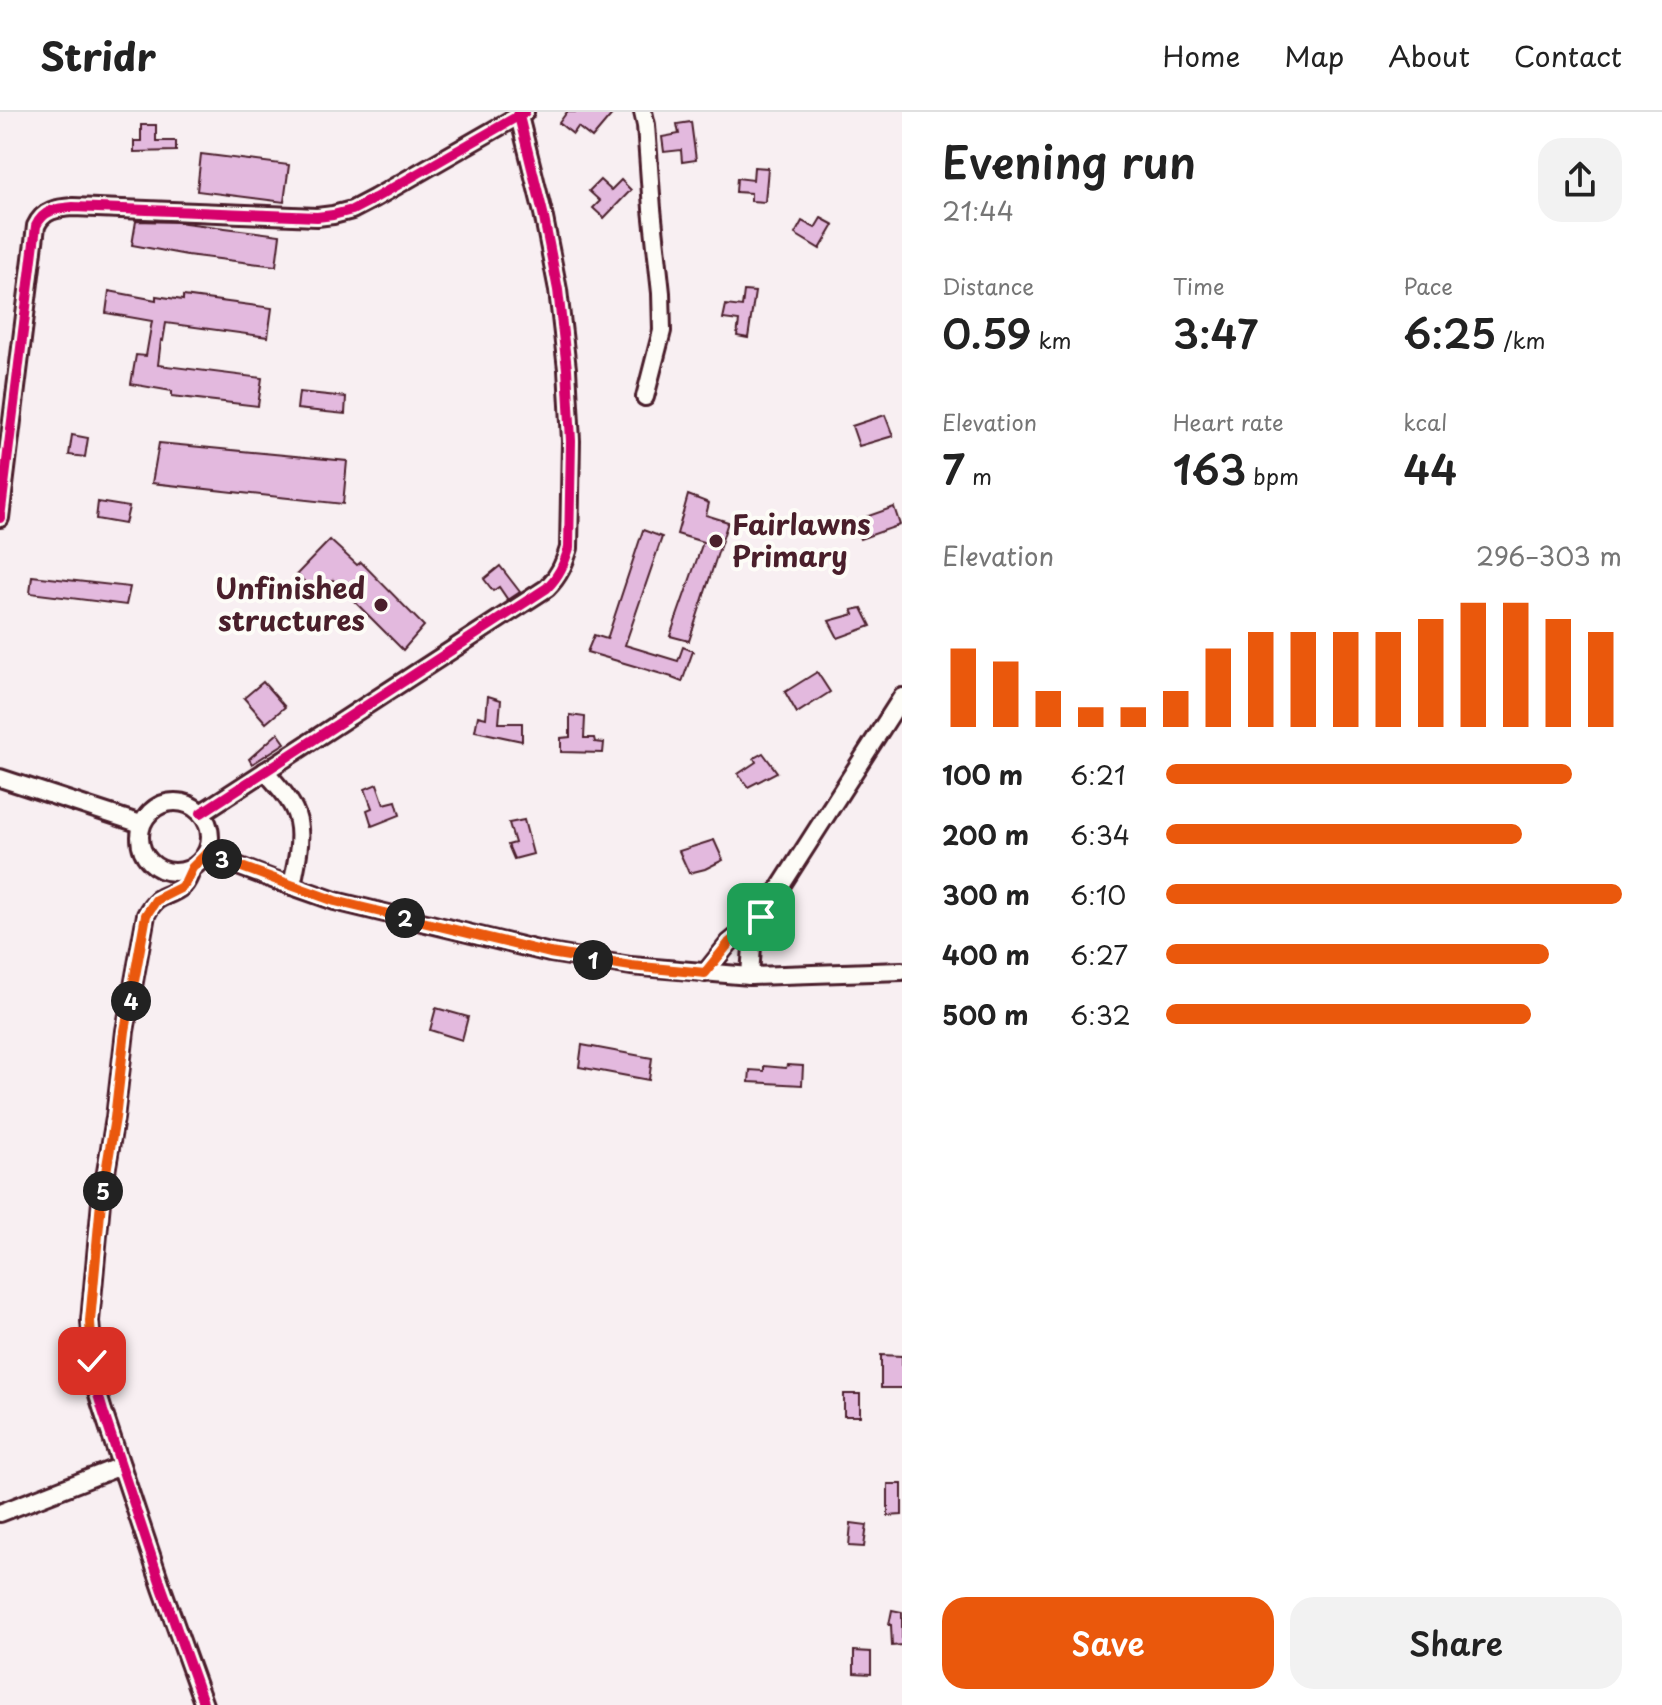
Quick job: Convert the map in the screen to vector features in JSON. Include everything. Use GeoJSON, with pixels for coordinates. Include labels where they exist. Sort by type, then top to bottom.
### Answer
{"type":"FeatureCollection","features":[{"type":"Feature","properties":{"kind":"street"},"geometry":{"type":"LineString","coordinates":[[643,112],[662,331],[645,397]]}},
{"type":"Feature","properties":{"kind":"street"},"geometry":{"type":"LineString","coordinates":[[0,518],[36,226],[42,216],[51,210],[73,207],[280,216],[333,215],[352,210],[521,113],[558,290],[567,369],[571,441],[569,548],[564,565],[547,588],[201,813]]}},
{"type":"Feature","properties":{"kind":"street"},"geometry":{"type":"LineString","coordinates":[[750,976],[752,946],[761,917],[902,697]]}},
{"type":"Feature","properties":{"kind":"street"},"geometry":{"type":"LineString","coordinates":[[265,771],[285,796],[298,822],[299,847],[292,886]]}},
{"type":"Feature","properties":{"kind":"street"},"geometry":{"type":"LineString","coordinates":[[0,778],[141,824]]}},
{"type":"Feature","properties":{"kind":"street"},"geometry":{"type":"LineString","coordinates":[[192,868],[176,872],[164,870],[145,855],[140,844],[141,824],[154,808],[166,803],[190,805],[207,822],[210,843],[206,854],[192,868],[185,883],[156,900],[146,915],[125,1031],[101,1202],[90,1321],[95,1385],[204,1705]]}},
{"type":"Feature","properties":{"kind":"street"},"geometry":{"type":"LineString","coordinates":[[206,854],[335,901],[550,953],[631,966],[750,976],[902,971]]}},
{"type":"Feature","properties":{"kind":"street"},"geometry":{"type":"LineString","coordinates":[[705,973],[729,943],[761,917]]}},
{"type":"Feature","properties":{"kind":"street"},"geometry":{"type":"LineString","coordinates":[[0,1513],[121,1466]]}},
{"type":"Feature","properties":{"kind":"building"},"geometry":{"type":"Polygon","coordinates":[[[567,112],[614,112],[592,138],[578,127],[573,134],[559,123],[567,112]]]}},
{"type":"Feature","properties":{"kind":"building"},"geometry":{"type":"Polygon","coordinates":[[[691,122],[696,160],[682,162],[681,150],[664,152],[662,137],[679,134],[677,124],[691,122]]]}},
{"type":"Feature","properties":{"kind":"building"},"geometry":{"type":"Polygon","coordinates":[[[141,125],[156,125],[156,141],[176,141],[176,151],[134,152],[134,141],[141,141],[141,125]]]}},
{"type":"Feature","properties":{"kind":"building"},"geometry":{"type":"Polygon","coordinates":[[[201,154],[289,165],[284,202],[197,191],[201,154]]]}},
{"type":"Feature","properties":{"kind":"building"},"geometry":{"type":"Polygon","coordinates":[[[754,167],[768,168],[765,202],[751,201],[751,193],[736,192],[737,178],[753,180],[754,167]]]}},
{"type":"Feature","properties":{"kind":"building"},"geometry":{"type":"Polygon","coordinates":[[[600,180],[611,190],[621,180],[631,190],[604,218],[593,208],[600,201],[589,191],[600,180]]]}},
{"type":"Feature","properties":{"kind":"building"},"geometry":{"type":"Polygon","coordinates":[[[821,218],[834,225],[820,249],[795,234],[802,221],[815,228],[821,218]]]}},
{"type":"Feature","properties":{"kind":"building"},"geometry":{"type":"Polygon","coordinates":[[[136,221],[177,222],[280,235],[276,266],[132,245],[136,221]]]}},
{"type":"Feature","properties":{"kind":"building"},"geometry":{"type":"Polygon","coordinates":[[[109,291],[156,300],[156,296],[183,300],[183,296],[272,308],[268,337],[166,323],[161,340],[158,365],[262,378],[258,406],[172,396],[172,391],[131,384],[136,355],[146,356],[152,321],[106,313],[109,291]]]}},
{"type":"Feature","properties":{"kind":"building"},"geometry":{"type":"Polygon","coordinates":[[[744,291],[755,292],[748,338],[737,336],[739,321],[723,319],[726,305],[742,307],[744,291]]]}},
{"type":"Feature","properties":{"kind":"building"},"geometry":{"type":"Polygon","coordinates":[[[299,392],[346,397],[345,414],[297,409],[299,392]]]}},
{"type":"Feature","properties":{"kind":"building"},"geometry":{"type":"Polygon","coordinates":[[[885,415],[893,436],[859,446],[852,426],[885,415]]]}},
{"type":"Feature","properties":{"kind":"building"},"geometry":{"type":"Polygon","coordinates":[[[72,435],[88,438],[85,457],[69,455],[72,435]]]}},
{"type":"Feature","properties":{"kind":"building"},"geometry":{"type":"Polygon","coordinates":[[[159,443],[347,461],[343,504],[152,483],[159,443]]]}},
{"type":"Feature","properties":{"kind":"building"},"geometry":{"type":"Polygon","coordinates":[[[688,495],[709,503],[706,515],[728,522],[689,641],[670,636],[703,542],[677,534],[688,495]]]}},
{"type":"Feature","properties":{"kind":"building"},"geometry":{"type":"Polygon","coordinates":[[[98,502],[129,507],[125,524],[96,519],[98,502]]]}},
{"type":"Feature","properties":{"kind":"building"},"geometry":{"type":"Polygon","coordinates":[[[894,507],[900,525],[860,539],[854,521],[894,507]]]}},
{"type":"Feature","properties":{"kind":"building"},"geometry":{"type":"Polygon","coordinates":[[[643,530],[662,537],[625,645],[678,661],[683,647],[693,651],[682,682],[587,652],[594,635],[607,639],[643,530]]]}},
{"type":"Feature","properties":{"kind":"building","name":"Unfinished structures"},"geometry":{"type":"Polygon","coordinates":[[[330,540],[357,565],[361,562],[424,626],[403,650],[333,580],[318,596],[297,574],[330,540]]]}},
{"type":"Feature","properties":{"kind":"building"},"geometry":{"type":"Polygon","coordinates":[[[500,566],[520,592],[508,600],[499,587],[493,591],[484,579],[500,566]]]}},
{"type":"Feature","properties":{"kind":"building"},"geometry":{"type":"Polygon","coordinates":[[[32,576],[130,587],[126,605],[30,593],[32,576]]]}},
{"type":"Feature","properties":{"kind":"building"},"geometry":{"type":"Polygon","coordinates":[[[862,608],[871,626],[838,638],[829,621],[854,614],[852,610],[862,608]]]}},
{"type":"Feature","properties":{"kind":"building"},"geometry":{"type":"Polygon","coordinates":[[[817,672],[830,692],[797,713],[785,692],[817,672]]]}},
{"type":"Feature","properties":{"kind":"building"},"geometry":{"type":"Polygon","coordinates":[[[263,682],[285,707],[266,723],[244,698],[263,682]]]}},
{"type":"Feature","properties":{"kind":"building"},"geometry":{"type":"Polygon","coordinates":[[[488,696],[501,700],[499,723],[522,723],[522,741],[475,731],[478,716],[486,718],[488,696]]]}},
{"type":"Feature","properties":{"kind":"building"},"geometry":{"type":"Polygon","coordinates":[[[570,715],[585,717],[584,738],[594,738],[595,742],[604,743],[603,753],[561,752],[561,738],[570,737],[570,715]]]}},
{"type":"Feature","properties":{"kind":"building"},"geometry":{"type":"Polygon","coordinates":[[[278,733],[285,743],[252,764],[249,759],[278,733]]]}},
{"type":"Feature","properties":{"kind":"building"},"geometry":{"type":"Polygon","coordinates":[[[763,753],[777,772],[748,787],[738,774],[763,753]]]}},
{"type":"Feature","properties":{"kind":"building"},"geometry":{"type":"Polygon","coordinates":[[[377,784],[384,804],[396,801],[400,815],[372,826],[367,810],[372,808],[365,789],[377,784]]]}},
{"type":"Feature","properties":{"kind":"building"},"geometry":{"type":"Polygon","coordinates":[[[524,820],[533,854],[514,859],[508,845],[515,843],[509,823],[524,820]]]}},
{"type":"Feature","properties":{"kind":"building"},"geometry":{"type":"Polygon","coordinates":[[[714,840],[723,860],[689,873],[679,851],[714,840]]]}},
{"type":"Feature","properties":{"kind":"building"},"geometry":{"type":"Polygon","coordinates":[[[436,1008],[468,1017],[462,1040],[430,1030],[436,1008]]]}},
{"type":"Feature","properties":{"kind":"building"},"geometry":{"type":"Polygon","coordinates":[[[582,1045],[652,1058],[649,1080],[579,1067],[582,1045]]]}},
{"type":"Feature","properties":{"kind":"building"},"geometry":{"type":"Polygon","coordinates":[[[787,1065],[803,1066],[802,1085],[749,1082],[750,1070],[764,1071],[764,1066],[786,1068],[787,1065]]]}},
{"type":"Feature","properties":{"kind":"building"},"geometry":{"type":"Polygon","coordinates":[[[881,1355],[902,1356],[902,1388],[881,1388],[881,1355]]]}},
{"type":"Feature","properties":{"kind":"building"},"geometry":{"type":"Polygon","coordinates":[[[844,1394],[860,1394],[860,1416],[844,1416],[844,1394]]]}},
{"type":"Feature","properties":{"kind":"building"},"geometry":{"type":"Polygon","coordinates":[[[888,1484],[902,1484],[902,1515],[888,1516],[888,1484]]]}},
{"type":"Feature","properties":{"kind":"building"},"geometry":{"type":"Polygon","coordinates":[[[851,1523],[867,1525],[864,1547],[849,1546],[851,1523]]]}},
{"type":"Feature","properties":{"kind":"building"},"geometry":{"type":"Polygon","coordinates":[[[892,1610],[902,1612],[902,1645],[892,1646],[889,1625],[892,1610]]]}},
{"type":"Feature","properties":{"kind":"building"},"geometry":{"type":"Polygon","coordinates":[[[854,1651],[871,1652],[871,1674],[854,1673],[854,1651]]]}},
{"type":"Feature","properties":{"kind":"cycle path"},"geometry":{"type":"LineString","coordinates":[[201,813],[547,588],[563,565],[569,548],[571,441],[567,369],[558,290],[518,112]]}},
{"type":"Feature","properties":{"kind":"cycle path"},"geometry":{"type":"LineString","coordinates":[[0,518],[36,226],[47,213],[73,207],[317,217],[333,215],[352,210],[375,198],[525,112]]}},
{"type":"Feature","properties":{"kind":"cycle path"},"geometry":{"type":"LineString","coordinates":[[192,868],[183,886],[155,902],[146,915],[125,1031],[101,1202],[90,1321],[95,1385],[204,1705]]}},
{"type":"Feature","properties":{"kind":"place","name":"Fairlawns Primary"},"geometry":{"type":"Point","coordinates":[716,541]}},
{"type":"Feature","properties":{"kind":"place","name":"Unfinished structures"},"geometry":{"type":"Point","coordinates":[381,605]}},
{"type":"Feature","properties":{"kind":"route"},"geometry":{"type":"LineString","coordinates":[[92,1361],[90,1321],[101,1202],[125,1031],[146,915],[156,900],[185,883],[192,868],[206,854],[335,901],[550,953],[631,966],[705,973],[729,943],[761,917]]}}]}
